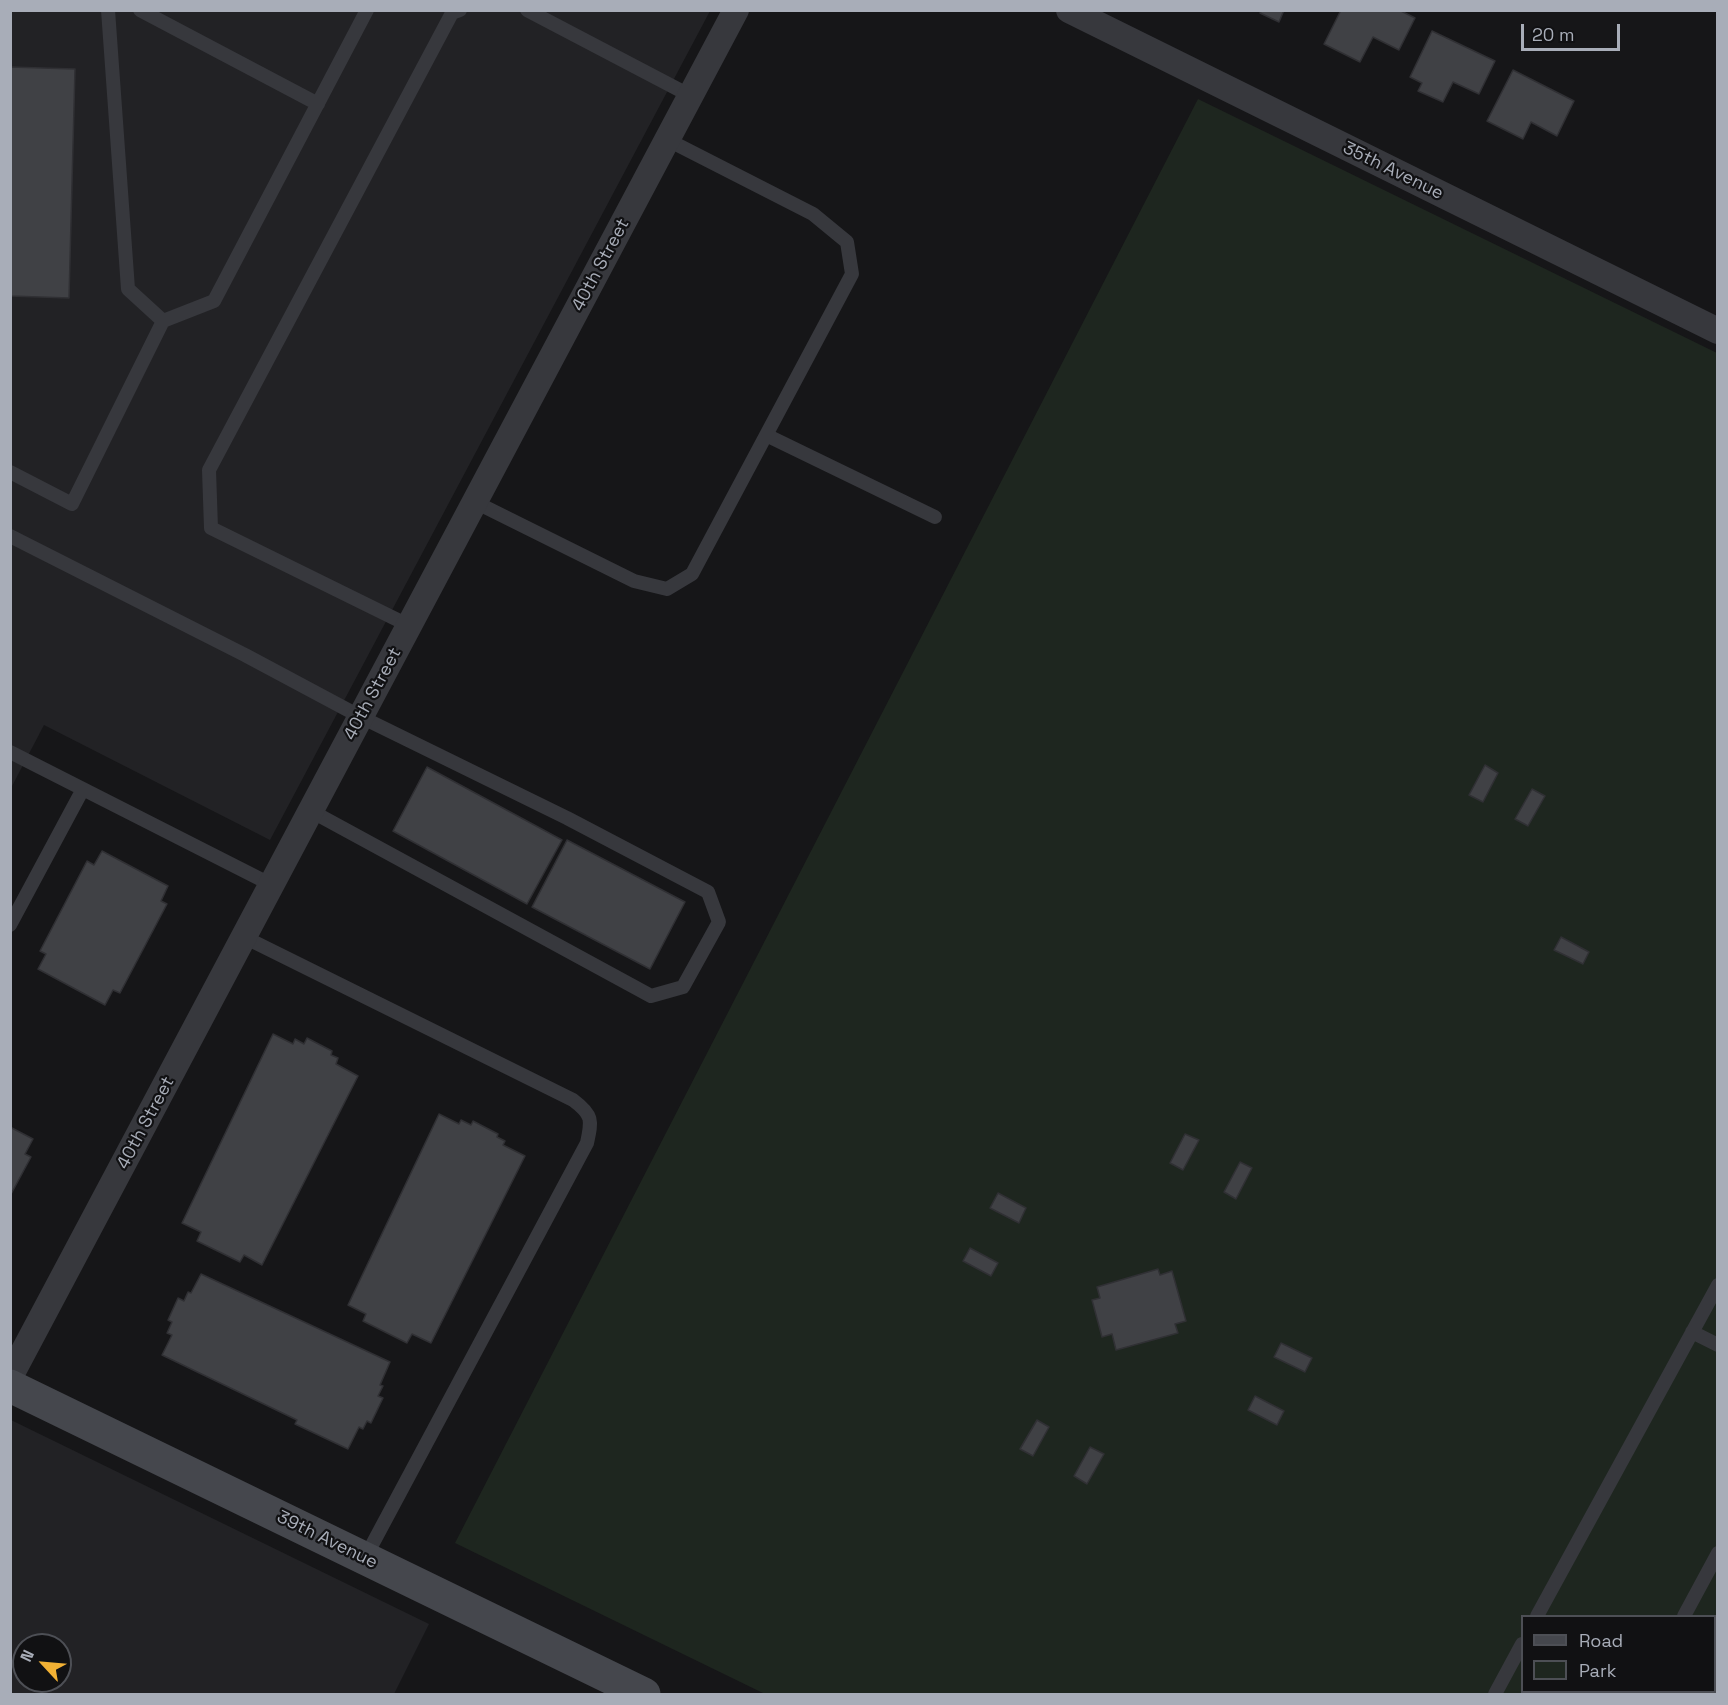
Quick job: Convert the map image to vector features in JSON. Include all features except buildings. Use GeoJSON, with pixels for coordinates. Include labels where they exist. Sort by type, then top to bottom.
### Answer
{"type":"FeatureCollection","features":[{"type":"Feature","properties":{"kind":"main road","name":"39th Avenue"},"geometry":{"type":"LineString","coordinates":[[10,1386],[644,1695]]}},
{"type":"Feature","properties":{"kind":"street","name":"35th Avenue"},"geometry":{"type":"LineString","coordinates":[[1069,10],[1718,331]]}},
{"type":"Feature","properties":{"kind":"street","name":"40th Street"},"geometry":{"type":"LineString","coordinates":[[10,1377],[736,11]]}},
{"type":"Feature","properties":{"kind":"lane"},"geometry":{"type":"LineString","coordinates":[[108,10],[128,289],[164,321]]}},
{"type":"Feature","properties":{"kind":"lane"},"geometry":{"type":"LineString","coordinates":[[140,10],[318,104]]}},
{"type":"Feature","properties":{"kind":"lane"},"geometry":{"type":"LineString","coordinates":[[10,472],[72,504],[164,321],[214,301],[367,10]]}},
{"type":"Feature","properties":{"kind":"lane"},"geometry":{"type":"LineString","coordinates":[[410,626],[211,528],[209,471],[452,13],[460,10]]}},
{"type":"Feature","properties":{"kind":"lane"},"geometry":{"type":"LineString","coordinates":[[527,10],[691,96]]}},
{"type":"Feature","properties":{"kind":"lane"},"geometry":{"type":"LineString","coordinates":[[475,502],[634,581],[667,589],[692,574],[852,274],[847,242],[813,214],[668,140]]}},
{"type":"Feature","properties":{"kind":"lane"},"geometry":{"type":"LineString","coordinates":[[766,435],[935,517]]}},
{"type":"Feature","properties":{"kind":"lane"},"geometry":{"type":"LineString","coordinates":[[10,536],[245,655],[361,717],[567,818],[708,892],[719,922],[683,987],[651,996],[310,811]]}},
{"type":"Feature","properties":{"kind":"lane"},"geometry":{"type":"LineString","coordinates":[[10,752],[272,885]]}},
{"type":"Feature","properties":{"kind":"lane"},"geometry":{"type":"LineString","coordinates":[[10,926],[83,789]]}},
{"type":"Feature","properties":{"kind":"lane"},"geometry":{"type":"LineString","coordinates":[[244,938],[573,1100],[587,1111],[591,1123],[587,1143],[365,1558]]}},
{"type":"Feature","properties":{"kind":"lane"},"geometry":{"type":"LineString","coordinates":[[1538,1615],[1718,1286]]}},
{"type":"Feature","properties":{"kind":"lane"},"geometry":{"type":"LineString","coordinates":[[1692,1332],[1718,1345]]}},
{"type":"Feature","properties":{"kind":"lane"},"geometry":{"type":"LineString","coordinates":[[1685,1615],[1718,1553]]}},
{"type":"Feature","properties":{"kind":"lane"},"geometry":{"type":"LineString","coordinates":[[1495,1695],[1521,1646]]}},
{"type":"Feature","properties":{"kind":"shaded area"},"geometry":{"type":"Polygon","coordinates":[[[11,11],[710,11],[270,840],[44,725],[11,788],[11,11]]]}},
{"type":"Feature","properties":{"kind":"shaded area"},"geometry":{"type":"Polygon","coordinates":[[[11,1420],[429,1624],[394,1694],[11,1694],[11,1420]]]}},
{"type":"Feature","properties":{"kind":"green space"},"geometry":{"type":"Polygon","coordinates":[[[1198,99],[1717,353],[1717,1694],[765,1694],[455,1543],[1198,99]]]}}]}
